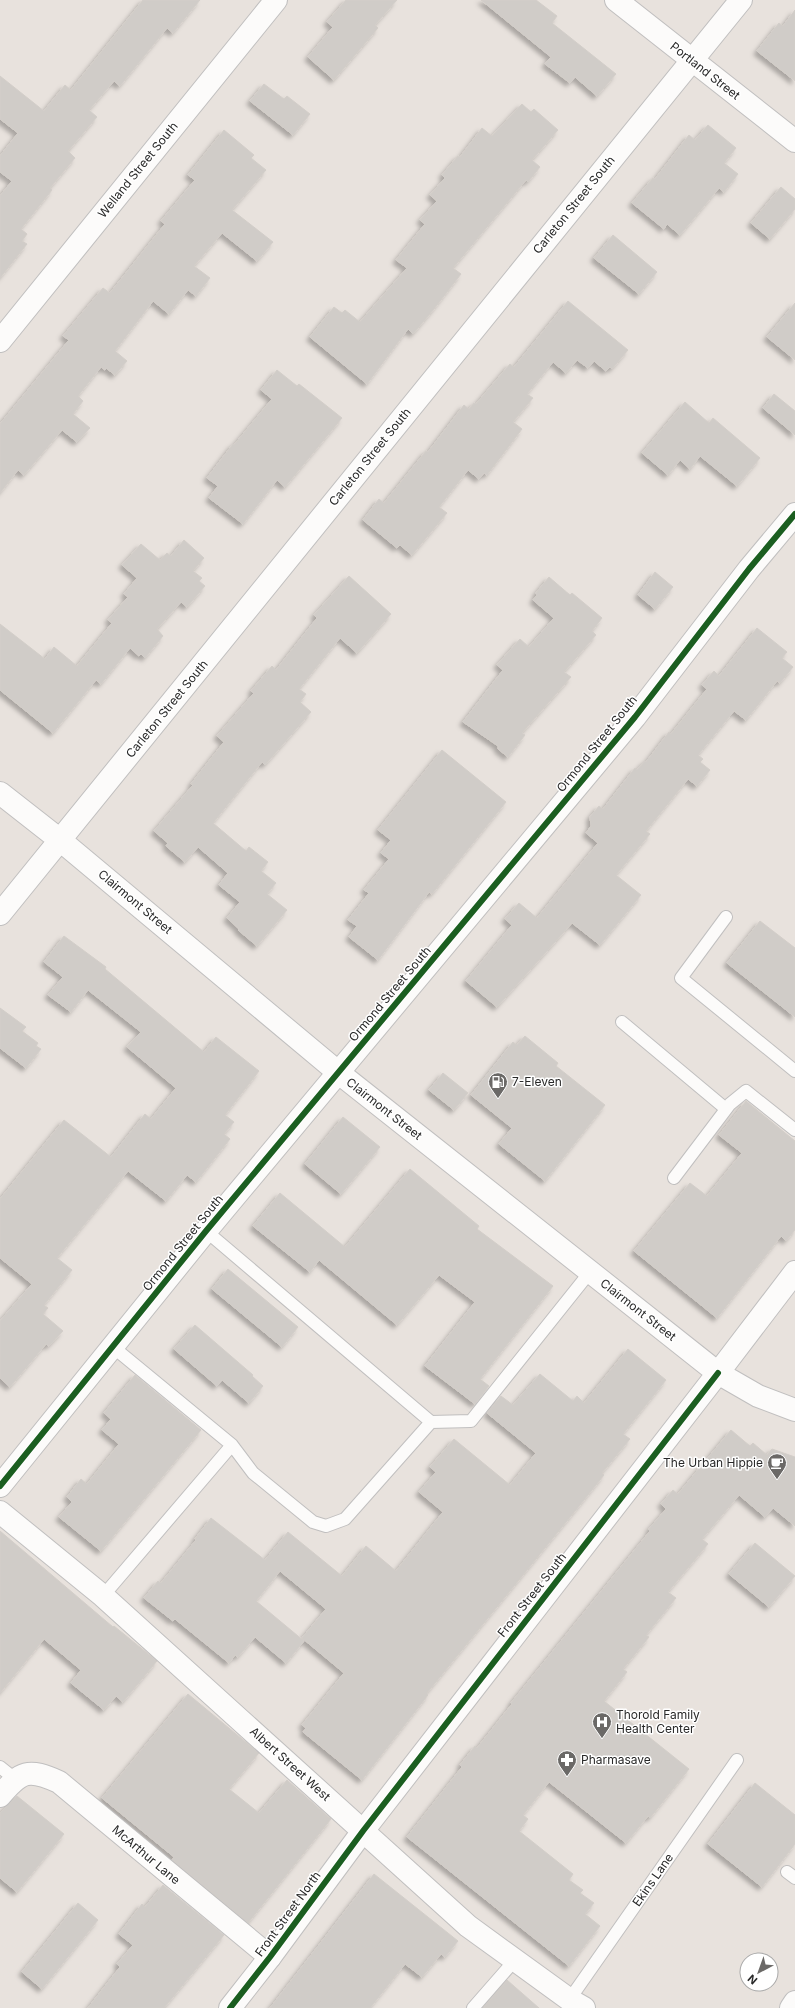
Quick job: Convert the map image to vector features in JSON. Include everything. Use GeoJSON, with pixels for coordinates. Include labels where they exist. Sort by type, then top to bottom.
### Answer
{"type":"FeatureCollection","features":[{"type":"Feature","properties":{"kind":"street","name":"Welland Street South"},"geometry":{"type":"LineString","coordinates":[[0,341],[276,0]]}},
{"type":"Feature","properties":{"kind":"street","name":"Portland Street"},"geometry":{"type":"LineString","coordinates":[[616,0],[795,141]]}},
{"type":"Feature","properties":{"kind":"street","name":"Carleton Street South"},"geometry":{"type":"LineString","coordinates":[[0,914],[741,0]]}},
{"type":"Feature","properties":{"kind":"street","name":"Ormond Street South"},"geometry":{"type":"LineString","coordinates":[[0,1486],[206,1231],[635,717],[749,569],[795,514]]}},
{"type":"Feature","properties":{"kind":"street","name":"Clairmont Street"},"geometry":{"type":"LineString","coordinates":[[0,793],[60,840],[339,1073],[718,1372],[758,1396],[795,1410]]}},
{"type":"Feature","properties":{"kind":"street","name":"Front Street South"},"geometry":{"type":"LineString","coordinates":[[363,1831],[795,1272]]}},
{"type":"Feature","properties":{"kind":"street","name":"Albert Street West"},"geometry":{"type":"LineString","coordinates":[[0,1512],[103,1596],[468,1926],[573,2005]]}},
{"type":"Feature","properties":{"kind":"street"},"geometry":{"type":"LineString","coordinates":[[0,1796],[7,1773]]}},
{"type":"Feature","properties":{"kind":"street","name":"McArthur Lane"},"geometry":{"type":"LineString","coordinates":[[7,1773],[43,1775],[58,1782],[270,1957]]}},
{"type":"Feature","properties":{"kind":"street","name":"Front Street North"},"geometry":{"type":"LineString","coordinates":[[230,2008],[270,1957],[363,1831]]}},
{"type":"Feature","properties":{"kind":"street"},"geometry":{"type":"LineString","coordinates":[[791,2008],[795,2002]]}},
{"type":"Feature","properties":{"kind":"lane"},"geometry":{"type":"LineString","coordinates":[[726,917],[681,978],[795,1071]]}},
{"type":"Feature","properties":{"kind":"lane"},"geometry":{"type":"LineString","coordinates":[[622,1022],[726,1109]]}},
{"type":"Feature","properties":{"kind":"lane"},"geometry":{"type":"LineString","coordinates":[[674,1178],[726,1109],[746,1091],[795,1130]]}},
{"type":"Feature","properties":{"kind":"lane"},"geometry":{"type":"LineString","coordinates":[[206,1231],[431,1422],[471,1421],[590,1272]]}},
{"type":"Feature","properties":{"kind":"lane"},"geometry":{"type":"LineString","coordinates":[[113,1347],[232,1445],[253,1473],[280,1496],[313,1522],[326,1526],[345,1520],[431,1422]]}},
{"type":"Feature","properties":{"kind":"lane"},"geometry":{"type":"LineString","coordinates":[[103,1596],[232,1445]]}},
{"type":"Feature","properties":{"kind":"lane","name":"Ekins Lane"},"geometry":{"type":"LineString","coordinates":[[573,2005],[737,1760]]}},
{"type":"Feature","properties":{"kind":"lane"},"geometry":{"type":"LineString","coordinates":[[473,2008],[515,1960]]}},
{"type":"Feature","properties":{"kind":"building"},"geometry":{"type":"Polygon","coordinates":[[[143,0],[200,0],[173,33],[167,28],[120,86],[114,81],[89,110],[97,117],[68,151],[75,158],[50,188],[52,190],[21,229],[27,234],[22,241],[27,244],[0,278],[0,196],[12,181],[0,172],[0,156],[18,133],[0,119],[0,76],[44,111],[65,85],[71,90],[143,0]]]}},
{"type":"Feature","properties":{"kind":"building"},"geometry":{"type":"Polygon","coordinates":[[[346,0],[397,0],[375,25],[378,28],[334,80],[308,57],[333,27],[327,22],[346,0]]]}},
{"type":"Feature","properties":{"kind":"building"},"geometry":{"type":"Polygon","coordinates":[[[481,0],[536,0],[557,16],[552,23],[616,74],[597,96],[575,77],[570,83],[545,64],[551,57],[481,0]]]}},
{"type":"Feature","properties":{"kind":"building"},"geometry":{"type":"Polygon","coordinates":[[[795,10],[795,81],[757,51],[779,23],[783,26],[795,10]]]}},
{"type":"Feature","properties":{"kind":"building"},"geometry":{"type":"Polygon","coordinates":[[[264,84],[284,99],[287,96],[310,114],[293,135],[250,101],[264,84]]]}},
{"type":"Feature","properties":{"kind":"building"},"geometry":{"type":"Polygon","coordinates":[[[522,104],[531,112],[534,109],[558,130],[532,160],[540,167],[528,182],[526,180],[453,268],[461,274],[434,309],[413,334],[408,329],[367,384],[310,337],[334,307],[342,313],[345,310],[360,322],[407,268],[396,260],[425,224],[420,220],[437,201],[430,195],[445,178],[442,175],[458,156],[460,157],[482,128],[492,136],[522,104]]]}},
{"type":"Feature","properties":{"kind":"building"},"geometry":{"type":"Polygon","coordinates":[[[708,125],[736,148],[724,163],[738,174],[724,192],[719,188],[680,235],[667,224],[664,229],[632,203],[653,178],[655,179],[689,135],[695,140],[708,125]]]}},
{"type":"Feature","properties":{"kind":"building"},"geometry":{"type":"Polygon","coordinates":[[[224,130],[254,155],[251,158],[266,170],[232,210],[273,242],[257,261],[222,233],[194,266],[210,278],[196,296],[188,290],[169,314],[153,301],[115,351],[127,361],[115,375],[106,368],[105,370],[101,367],[78,396],[83,401],[73,414],[90,428],[77,442],[62,430],[24,475],[18,470],[0,493],[0,424],[69,340],[63,336],[103,288],[110,293],[165,224],[161,221],[195,180],[188,175],[224,130]]]}},
{"type":"Feature","properties":{"kind":"building"},"geometry":{"type":"Polygon","coordinates":[[[781,187],[795,199],[795,209],[770,239],[751,223],[781,187]]]}},
{"type":"Feature","properties":{"kind":"building"},"geometry":{"type":"Polygon","coordinates":[[[613,235],[657,272],[639,294],[594,258],[613,235]]]}},
{"type":"Feature","properties":{"kind":"building"},"geometry":{"type":"Polygon","coordinates":[[[568,301],[628,350],[612,369],[610,367],[606,371],[594,361],[588,368],[577,360],[566,373],[553,362],[527,394],[533,398],[513,422],[522,429],[487,475],[484,473],[479,479],[468,470],[439,507],[447,513],[412,555],[400,545],[397,548],[363,520],[379,499],[384,503],[426,451],[428,452],[464,405],[469,409],[474,403],[476,404],[510,364],[514,367],[568,301]]]}},
{"type":"Feature","properties":{"kind":"building"},"geometry":{"type":"Polygon","coordinates":[[[795,303],[795,360],[767,337],[795,303]]]}},
{"type":"Feature","properties":{"kind":"building"},"geometry":{"type":"Polygon","coordinates":[[[277,370],[297,386],[299,384],[342,418],[285,487],[277,480],[243,524],[209,498],[218,486],[207,478],[233,444],[234,445],[272,399],[261,390],[277,370]]]}},
{"type":"Feature","properties":{"kind":"building"},"geometry":{"type":"Polygon","coordinates":[[[774,394],[795,411],[795,435],[763,408],[774,394]]]}},
{"type":"Feature","properties":{"kind":"building"},"geometry":{"type":"Polygon","coordinates":[[[685,402],[709,423],[713,418],[760,458],[737,486],[700,456],[690,469],[680,460],[668,475],[642,453],[685,402]]]}},
{"type":"Feature","properties":{"kind":"building"},"geometry":{"type":"Polygon","coordinates":[[[184,540],[204,558],[193,571],[202,578],[199,581],[205,586],[187,607],[181,602],[157,629],[163,636],[145,658],[141,654],[139,656],[130,648],[101,684],[96,680],[53,733],[0,690],[0,624],[45,659],[54,647],[77,666],[112,623],[108,620],[128,597],[124,594],[137,578],[122,565],[141,544],[160,560],[167,553],[171,556],[184,540]]]}},
{"type":"Feature","properties":{"kind":"building"},"geometry":{"type":"Polygon","coordinates":[[[655,572],[673,587],[655,609],[638,595],[655,572]]]}},
{"type":"Feature","properties":{"kind":"building"},"geometry":{"type":"Polygon","coordinates":[[[349,576],[391,614],[357,653],[340,638],[299,689],[306,694],[300,702],[311,712],[265,765],[262,762],[213,823],[246,851],[249,847],[268,862],[261,871],[276,883],[267,894],[287,910],[257,946],[238,930],[239,929],[227,918],[240,902],[219,885],[228,873],[198,847],[185,862],[166,846],[168,843],[154,831],[193,785],[191,784],[224,742],[217,736],[254,693],[251,691],[272,666],[276,670],[317,618],[314,615],[349,576]]]}},
{"type":"Feature","properties":{"kind":"building"},"geometry":{"type":"Polygon","coordinates":[[[549,577],[570,595],[572,593],[602,618],[592,631],[596,635],[564,672],[571,677],[522,733],[525,735],[508,757],[498,749],[498,746],[463,722],[503,670],[497,665],[520,639],[529,647],[554,618],[533,600],[537,595],[536,593],[549,577]]]}},
{"type":"Feature","properties":{"kind":"building"},"geometry":{"type":"Polygon","coordinates":[[[757,628],[787,652],[782,658],[793,667],[780,683],[777,681],[746,720],[734,711],[698,755],[703,759],[700,762],[710,770],[697,786],[688,779],[646,831],[650,834],[616,875],[641,895],[600,945],[572,923],[497,1007],[466,981],[512,925],[505,919],[519,903],[537,918],[598,843],[586,833],[591,826],[590,817],[599,806],[603,809],[635,768],[637,770],[645,761],[646,762],[669,732],[671,734],[707,689],[702,685],[714,671],[719,676],[757,628]]]}},
{"type":"Feature","properties":{"kind":"building"},"geometry":{"type":"Polygon","coordinates":[[[442,750],[506,802],[432,894],[429,892],[378,960],[349,937],[357,926],[348,920],[369,893],[364,890],[389,859],[381,853],[391,840],[378,830],[442,750]]]}},
{"type":"Feature","properties":{"kind":"building"},"geometry":{"type":"Polygon","coordinates":[[[760,921],[795,948],[795,1017],[727,963],[760,921]]]}},
{"type":"Feature","properties":{"kind":"building"},"geometry":{"type":"Polygon","coordinates":[[[64,936],[106,967],[105,969],[204,1052],[216,1037],[259,1071],[225,1115],[234,1122],[224,1134],[230,1139],[196,1182],[187,1175],[166,1201],[128,1171],[57,1258],[72,1270],[44,1305],[48,1308],[43,1314],[63,1331],[49,1346],[46,1344],[10,1387],[0,1378],[0,1321],[32,1284],[0,1258],[0,1199],[64,1120],[111,1157],[145,1114],[151,1119],[176,1088],[127,1047],[141,1032],[88,990],[71,1012],[48,995],[63,977],[44,962],[64,936]]]}},
{"type":"Feature","properties":{"kind":"building"},"geometry":{"type":"Polygon","coordinates":[[[0,1008],[26,1027],[22,1031],[38,1043],[36,1046],[41,1049],[26,1068],[0,1048],[0,1008]]]}},
{"type":"Feature","properties":{"kind":"building"},"geometry":{"type":"Polygon","coordinates":[[[525,1036],[558,1063],[556,1066],[605,1105],[545,1181],[499,1144],[512,1128],[471,1095],[513,1042],[517,1045],[525,1036]]]}},
{"type":"Feature","properties":{"kind":"building"},"geometry":{"type":"Polygon","coordinates":[[[443,1073],[468,1093],[454,1110],[429,1090],[443,1073]]]}},
{"type":"Feature","properties":{"kind":"building"},"geometry":{"type":"Polygon","coordinates":[[[746,1101],[795,1141],[795,1230],[786,1241],[781,1236],[717,1318],[634,1251],[690,1183],[707,1196],[742,1153],[719,1135],[746,1101]]]}},
{"type":"Feature","properties":{"kind":"building"},"geometry":{"type":"Polygon","coordinates":[[[343,1117],[380,1147],[341,1194],[305,1164],[343,1117]]]}},
{"type":"Feature","properties":{"kind":"building"},"geometry":{"type":"Polygon","coordinates":[[[410,1169],[479,1226],[477,1229],[553,1286],[480,1379],[489,1386],[475,1404],[425,1366],[475,1302],[439,1275],[397,1325],[319,1260],[310,1272],[253,1226],[280,1193],[345,1247],[410,1169]]]}},
{"type":"Feature","properties":{"kind":"building"},"geometry":{"type":"Polygon","coordinates":[[[228,1269],[298,1327],[282,1347],[212,1289],[228,1269]]]}},
{"type":"Feature","properties":{"kind":"building"},"geometry":{"type":"Polygon","coordinates":[[[195,1325],[253,1375],[252,1376],[263,1386],[249,1403],[222,1380],[217,1386],[174,1349],[195,1325]]]}},
{"type":"Feature","properties":{"kind":"building"},"geometry":{"type":"Polygon","coordinates":[[[628,1349],[666,1380],[623,1434],[630,1439],[602,1473],[604,1475],[427,1693],[428,1695],[362,1780],[303,1732],[306,1728],[302,1725],[344,1673],[302,1638],[326,1609],[280,1571],[256,1601],[304,1641],[286,1663],[255,1637],[238,1657],[235,1655],[229,1663],[175,1619],[173,1621],[144,1598],[158,1581],[161,1583],[196,1540],[195,1539],[211,1518],[265,1560],[288,1532],[342,1576],[366,1546],[396,1571],[443,1512],[419,1492],[436,1472],[430,1467],[454,1439],[510,1485],[536,1453],[487,1413],[501,1396],[513,1405],[540,1374],[573,1401],[577,1396],[584,1403],[628,1349]]]}},
{"type":"Feature","properties":{"kind":"building"},"geometry":{"type":"Polygon","coordinates":[[[135,1375],[201,1430],[101,1551],[59,1517],[72,1502],[67,1497],[81,1479],[87,1484],[119,1444],[102,1430],[111,1419],[104,1413],[135,1375]]]}},
{"type":"Feature","properties":{"kind":"building"},"geometry":{"type":"Polygon","coordinates":[[[731,1430],[750,1446],[753,1443],[767,1455],[772,1449],[795,1457],[795,1526],[773,1508],[765,1517],[739,1495],[702,1539],[708,1544],[668,1592],[676,1598],[646,1635],[649,1637],[623,1669],[627,1672],[604,1701],[689,1769],[650,1818],[648,1816],[626,1843],[549,1782],[523,1815],[528,1819],[519,1831],[573,1874],[569,1880],[583,1890],[580,1893],[594,1903],[585,1914],[600,1926],[569,1966],[407,1837],[462,1767],[460,1765],[475,1746],[477,1748],[512,1704],[511,1703],[650,1531],[649,1529],[666,1509],[661,1504],[673,1490],[678,1494],[731,1430]]]}},
{"type":"Feature","properties":{"kind":"building"},"geometry":{"type":"Polygon","coordinates":[[[0,1531],[113,1627],[114,1626],[157,1661],[123,1702],[116,1696],[104,1710],[71,1683],[81,1670],[44,1639],[0,1693],[0,1531]]]}},
{"type":"Feature","properties":{"kind":"building"},"geometry":{"type":"Polygon","coordinates":[[[755,1543],[795,1576],[769,1607],[729,1574],[755,1543]]]}},
{"type":"Feature","properties":{"kind":"building"},"geometry":{"type":"Polygon","coordinates":[[[188,1694],[259,1753],[229,1789],[259,1813],[287,1780],[331,1819],[248,1923],[172,1860],[174,1857],[102,1798],[188,1694]]]}},
{"type":"Feature","properties":{"kind":"building"},"geometry":{"type":"Polygon","coordinates":[[[755,1783],[795,1815],[795,1844],[762,1887],[708,1844],[755,1783]]]}},
{"type":"Feature","properties":{"kind":"building"},"geometry":{"type":"Polygon","coordinates":[[[17,1796],[64,1834],[17,1892],[0,1878],[0,1813],[17,1796]]]}},
{"type":"Feature","properties":{"kind":"building"},"geometry":{"type":"Polygon","coordinates":[[[374,1874],[458,1941],[445,1957],[441,1954],[422,1977],[405,1964],[370,2008],[270,2008],[374,1874]]]}},
{"type":"Feature","properties":{"kind":"building"},"geometry":{"type":"Polygon","coordinates":[[[163,1885],[224,1935],[164,2008],[88,2008],[120,1967],[117,1964],[133,1945],[119,1934],[142,1904],[145,1907],[163,1885]]]}},
{"type":"Feature","properties":{"kind":"building"},"geometry":{"type":"Polygon","coordinates":[[[78,1903],[98,1920],[42,1989],[22,1972],[78,1903]]]}},
{"type":"Feature","properties":{"kind":"building"},"geometry":{"type":"Polygon","coordinates":[[[507,1980],[539,2008],[483,2008],[507,1980]]]}},
{"type":"Feature","properties":{"kind":"cycle path"},"geometry":{"type":"LineString","coordinates":[[0,1486],[206,1231],[635,717],[749,569],[795,514]]}},
{"type":"Feature","properties":{"kind":"cycle path"},"geometry":{"type":"LineString","coordinates":[[230,2008],[270,1957],[363,1831],[718,1373]]}},
{"type":"Feature","properties":{"kind":"place","name":"7-Eleven"},"geometry":{"type":"Point","coordinates":[498,1099]}},
{"type":"Feature","properties":{"kind":"place","name":"The Urban Hippie"},"geometry":{"type":"Point","coordinates":[777,1480]}},
{"type":"Feature","properties":{"kind":"place","name":"Thorold Family Health Center"},"geometry":{"type":"Point","coordinates":[602,1739]}},
{"type":"Feature","properties":{"kind":"place","name":"Pharmasave"},"geometry":{"type":"Point","coordinates":[567,1777]}}]}
